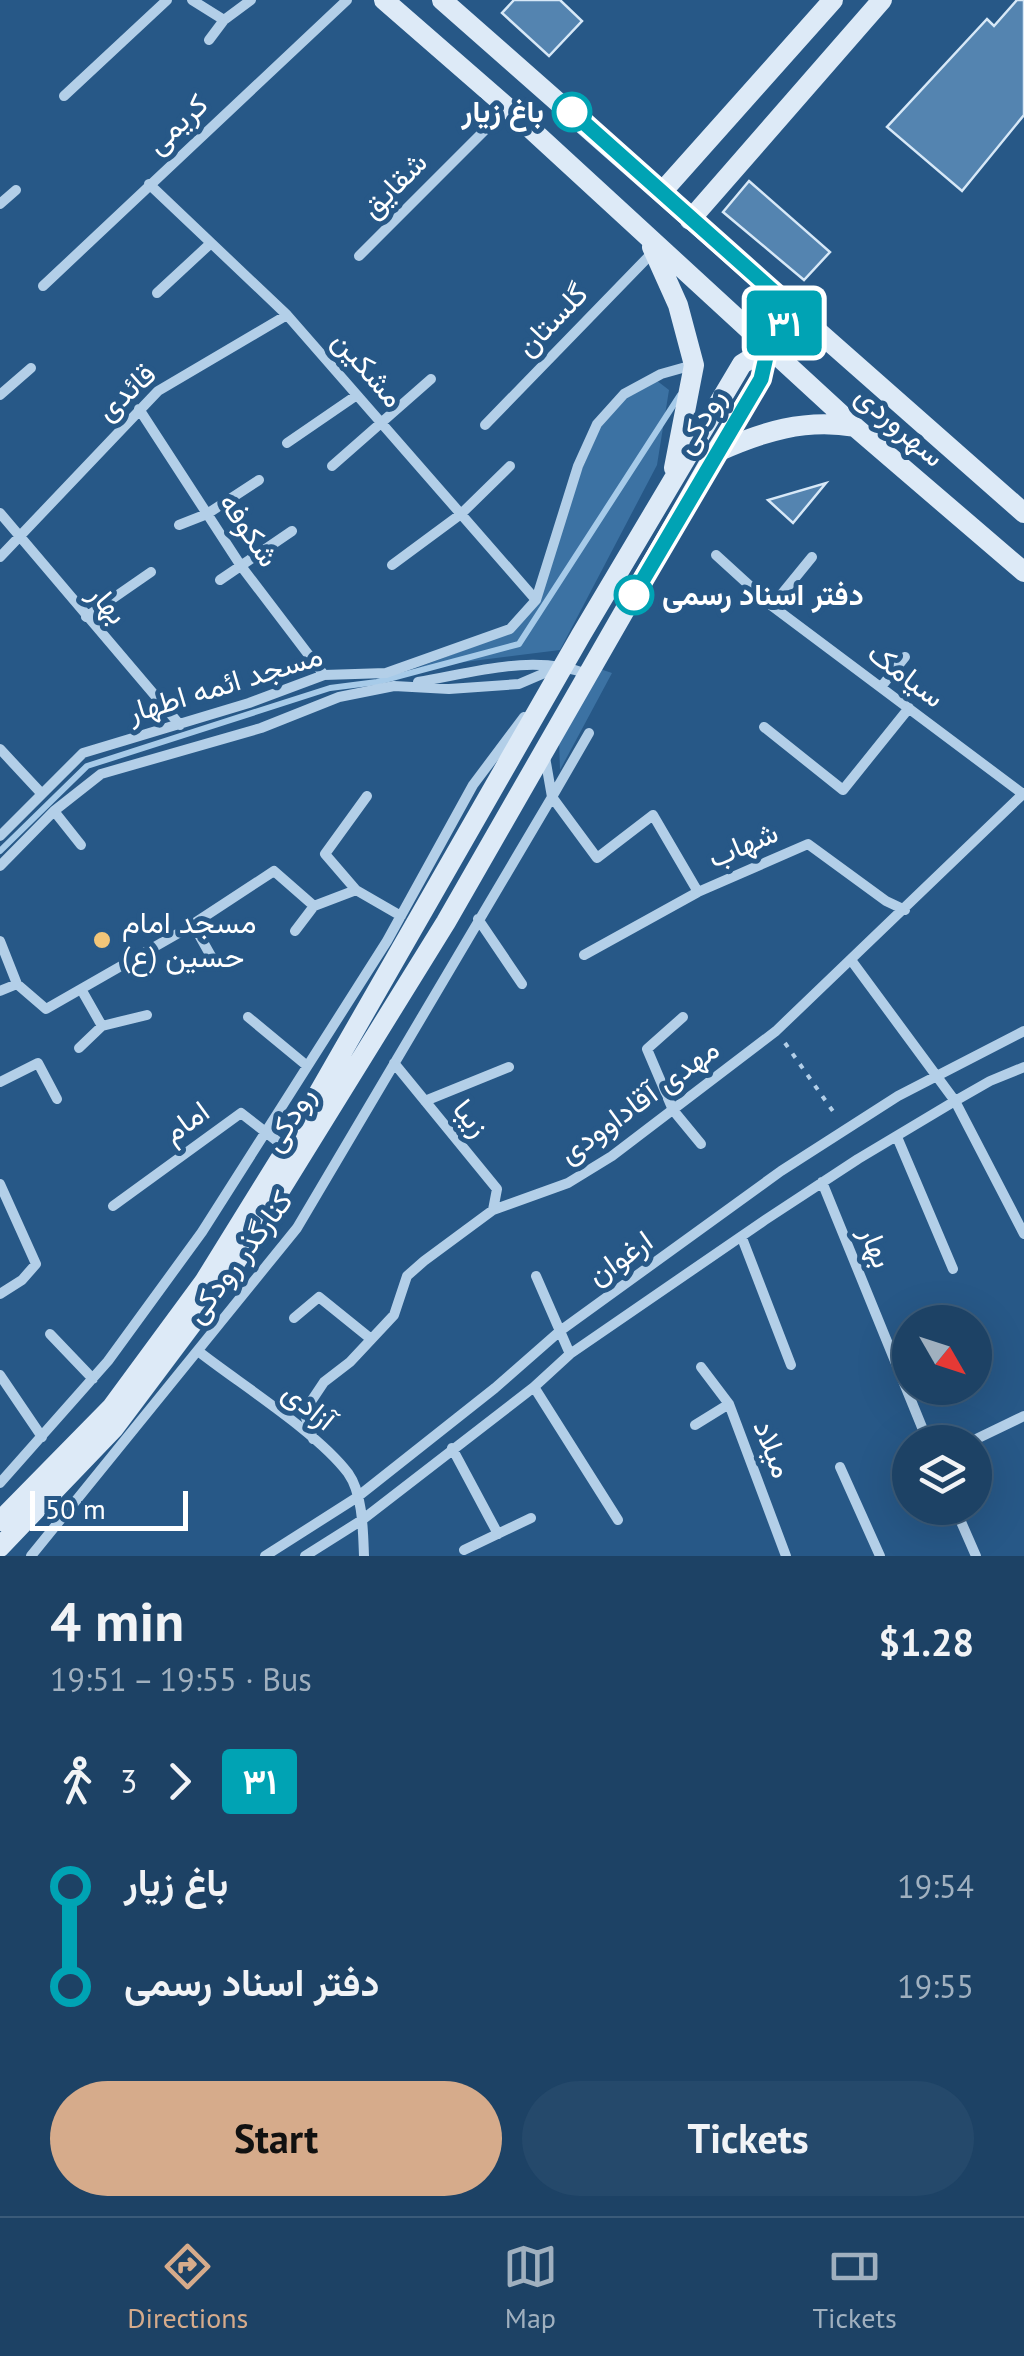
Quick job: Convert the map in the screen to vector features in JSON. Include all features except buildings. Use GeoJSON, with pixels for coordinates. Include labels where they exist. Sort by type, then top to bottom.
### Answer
{"type":"FeatureCollection","features":[{"type":"Feature","properties":{"kind":"main road","name":"سهروردی"},"geometry":{"type":"LineString","coordinates":[[384,0],[508,108],[855,427],[1024,572]]}},
{"type":"Feature","properties":{"kind":"main road","name":"سهروردی"},"geometry":{"type":"LineString","coordinates":[[442,0],[1024,513]]}},
{"type":"Feature","properties":{"kind":"main road"},"geometry":{"type":"LineString","coordinates":[[661,193],[834,0]]}},
{"type":"Feature","properties":{"kind":"main road"},"geometry":{"type":"LineString","coordinates":[[690,220],[882,0]]}},
{"type":"Feature","properties":{"kind":"main road"},"geometry":{"type":"LineString","coordinates":[[640,228],[678,304],[694,365],[672,481]]}},
{"type":"Feature","properties":{"kind":"main road"},"geometry":{"type":"LineString","coordinates":[[768,348],[793,309]]}},
{"type":"Feature","properties":{"kind":"main road","name":"رودکی"},"geometry":{"type":"LineString","coordinates":[[0,1547],[114,1428],[222,1284],[446,922],[761,379],[768,348]]}},
{"type":"Feature","properties":{"kind":"main road","name":"رودکی"},"geometry":{"type":"LineString","coordinates":[[0,1522],[112,1408],[204,1282],[287,1148],[742,364],[768,348]]}},
{"type":"Feature","properties":{"kind":"main road"},"geometry":{"type":"LineString","coordinates":[[715,453],[780,427],[855,427]]}},
{"type":"Feature","properties":{"kind":"street"},"geometry":{"type":"LineString","coordinates":[[64,96],[167,0]]}},
{"type":"Feature","properties":{"kind":"street"},"geometry":{"type":"LineString","coordinates":[[192,0],[224,20]]}},
{"type":"Feature","properties":{"kind":"street"},"geometry":{"type":"LineString","coordinates":[[209,40],[224,20],[252,0]]}},
{"type":"Feature","properties":{"kind":"street","name":"کریمی"},"geometry":{"type":"LineString","coordinates":[[44,286],[346,0]]}},
{"type":"Feature","properties":{"kind":"street","name":"شقایق"},"geometry":{"type":"LineString","coordinates":[[359,256],[508,108]]}},
{"type":"Feature","properties":{"kind":"street","name":"مشکین"},"geometry":{"type":"LineString","coordinates":[[149,184],[287,315],[536,600]]}},
{"type":"Feature","properties":{"kind":"street"},"geometry":{"type":"LineString","coordinates":[[0,204],[16,190]]}},
{"type":"Feature","properties":{"kind":"street"},"geometry":{"type":"LineString","coordinates":[[157,293],[211,243]]}},
{"type":"Feature","properties":{"kind":"street","name":"گلستان"},"geometry":{"type":"LineString","coordinates":[[485,425],[654,250]]}},
{"type":"Feature","properties":{"kind":"street","name":"قائدی"},"geometry":{"type":"LineString","coordinates":[[0,557],[158,391],[287,315]]}},
{"type":"Feature","properties":{"kind":"street"},"geometry":{"type":"LineString","coordinates":[[536,600],[578,466],[598,424],[624,394],[661,374],[694,365]]}},
{"type":"Feature","properties":{"kind":"street"},"geometry":{"type":"LineString","coordinates":[[0,395],[30,368]]}},
{"type":"Feature","properties":{"kind":"street"},"geometry":{"type":"LineString","coordinates":[[332,466],[431,379]]}},
{"type":"Feature","properties":{"kind":"street"},"geometry":{"type":"LineString","coordinates":[[286,444],[357,394]]}},
{"type":"Feature","properties":{"kind":"street","name":"شکوفه"},"geometry":{"type":"LineString","coordinates":[[138,408],[242,566],[324,675]]}},
{"type":"Feature","properties":{"kind":"street"},"geometry":{"type":"LineString","coordinates":[[392,566],[461,514],[510,466]]}},
{"type":"Feature","properties":{"kind":"street"},"geometry":{"type":"LineString","coordinates":[[180,525],[207,514],[259,480]]}},
{"type":"Feature","properties":{"kind":"street","name":"بهار"},"geometry":{"type":"LineString","coordinates":[[0,513],[180,725]]}},
{"type":"Feature","properties":{"kind":"street"},"geometry":{"type":"LineString","coordinates":[[220,580],[292,532]]}},
{"type":"Feature","properties":{"kind":"street","name":"سیامک"},"geometry":{"type":"LineString","coordinates":[[716,555],[772,606],[1024,794]]}},
{"type":"Feature","properties":{"kind":"street"},"geometry":{"type":"LineString","coordinates":[[772,606],[812,558]]}},
{"type":"Feature","properties":{"kind":"street"},"geometry":{"type":"LineString","coordinates":[[86,618],[151,572]]}},
{"type":"Feature","properties":{"kind":"street","name":"مسجد ائمه اطهار"},"geometry":{"type":"LineString","coordinates":[[0,866],[54,810],[101,774],[261,728],[390,679],[510,629],[536,600]]}},
{"type":"Feature","properties":{"kind":"street"},"geometry":{"type":"LineString","coordinates":[[880,687],[905,657]]}},
{"type":"Feature","properties":{"kind":"street","name":"مسجد ائمه اطهار"},"geometry":{"type":"LineString","coordinates":[[390,679],[534,663],[564,665]]}},
{"type":"Feature","properties":{"kind":"street"},"geometry":{"type":"LineString","coordinates":[[0,1483],[93,1379],[202,1232],[400,916],[473,785],[564,665],[588,674]]}},
{"type":"Feature","properties":{"kind":"street","name":"مسجد ائمه اطهار"},"geometry":{"type":"LineString","coordinates":[[0,836],[84,753],[180,725],[324,675],[449,688],[519,684],[564,665]]}},
{"type":"Feature","properties":{"kind":"street"},"geometry":{"type":"LineString","coordinates":[[764,727],[843,790],[909,708]]}},
{"type":"Feature","properties":{"kind":"street","name":"کنارگذر رودکی"},"geometry":{"type":"LineString","coordinates":[[31,1556],[298,1228],[590,733]]}},
{"type":"Feature","properties":{"kind":"street"},"geometry":{"type":"LineString","coordinates":[[0,749],[41,793]]}},
{"type":"Feature","properties":{"kind":"street"},"geometry":{"type":"LineString","coordinates":[[544,753],[552,797]]}},
{"type":"Feature","properties":{"kind":"street","name":"مهدی آقاداوودی"},"geometry":{"type":"LineString","coordinates":[[313,1439],[304,1412],[324,1382],[394,1314],[408,1276],[494,1210],[568,1183],[612,1156],[776,1031],[1024,794]]}},
{"type":"Feature","properties":{"kind":"street"},"geometry":{"type":"LineString","coordinates":[[368,796],[325,854],[356,890],[400,916]]}},
{"type":"Feature","properties":{"kind":"street","name":"شهاب"},"geometry":{"type":"LineString","coordinates":[[552,797],[597,858],[653,815],[698,892],[808,844],[904,910]]}},
{"type":"Feature","properties":{"kind":"street"},"geometry":{"type":"LineString","coordinates":[[54,810],[81,846]]}},
{"type":"Feature","properties":{"kind":"street"},"geometry":{"type":"LineString","coordinates":[[0,942],[17,984],[46,1009],[194,924],[274,872],[314,906]]}},
{"type":"Feature","properties":{"kind":"street"},"geometry":{"type":"LineString","coordinates":[[295,931],[314,906],[356,890]]}},
{"type":"Feature","properties":{"kind":"street"},"geometry":{"type":"LineString","coordinates":[[584,955],[698,892]]}},
{"type":"Feature","properties":{"kind":"street"},"geometry":{"type":"LineString","coordinates":[[478,920],[522,984]]}},
{"type":"Feature","properties":{"kind":"street"},"geometry":{"type":"LineString","coordinates":[[194,924],[216,965]]}},
{"type":"Feature","properties":{"kind":"street"},"geometry":{"type":"LineString","coordinates":[[850,960],[956,1101],[1024,1234]]}},
{"type":"Feature","properties":{"kind":"street"},"geometry":{"type":"LineString","coordinates":[[0,991],[17,984]]}},
{"type":"Feature","properties":{"kind":"street"},"geometry":{"type":"LineString","coordinates":[[80,989],[102,1026]]}},
{"type":"Feature","properties":{"kind":"street"},"geometry":{"type":"LineString","coordinates":[[80,1048],[102,1026],[147,1015]]}},
{"type":"Feature","properties":{"kind":"street"},"geometry":{"type":"LineString","coordinates":[[248,1018],[306,1065]]}},
{"type":"Feature","properties":{"kind":"street"},"geometry":{"type":"LineString","coordinates":[[682,1018],[647,1049],[673,1110],[701,1144]]}},
{"type":"Feature","properties":{"kind":"street","name":"ارغوان"},"geometry":{"type":"LineString","coordinates":[[265,1556],[356,1498],[495,1388],[560,1330],[781,1172],[938,1076],[1024,1031]]}},
{"type":"Feature","properties":{"kind":"street"},"geometry":{"type":"LineString","coordinates":[[0,1082],[38,1063],[57,1100]]}},
{"type":"Feature","properties":{"kind":"street","name":"زیبا"},"geometry":{"type":"LineString","coordinates":[[394,1063],[497,1189],[494,1210]]}},
{"type":"Feature","properties":{"kind":"street"},"geometry":{"type":"LineString","coordinates":[[425,1101],[509,1067]]}},
{"type":"Feature","properties":{"kind":"street","name":"ارغوان"},"geometry":{"type":"LineString","coordinates":[[305,1556],[362,1520],[570,1354],[822,1182],[990,1081],[1024,1067]]}},
{"type":"Feature","properties":{"kind":"street","name":"امام"},"geometry":{"type":"LineString","coordinates":[[114,1206],[241,1112],[287,1148]]}},
{"type":"Feature","properties":{"kind":"street"},"geometry":{"type":"LineString","coordinates":[[898,1137],[953,1269]]}},
{"type":"Feature","properties":{"kind":"street","name":"بهار"},"geometry":{"type":"LineString","coordinates":[[822,1182],[921,1425]]}},
{"type":"Feature","properties":{"kind":"street"},"geometry":{"type":"LineString","coordinates":[[0,1184],[36,1264],[22,1280],[0,1294]]}},
{"type":"Feature","properties":{"kind":"street"},"geometry":{"type":"LineString","coordinates":[[742,1238],[791,1365]]}},
{"type":"Feature","properties":{"kind":"street"},"geometry":{"type":"LineString","coordinates":[[536,1276],[570,1354]]}},
{"type":"Feature","properties":{"kind":"street"},"geometry":{"type":"LineString","coordinates":[[294,1318],[319,1297],[371,1340]]}},
{"type":"Feature","properties":{"kind":"street"},"geometry":{"type":"LineString","coordinates":[[50,1334],[93,1379]]}},
{"type":"Feature","properties":{"kind":"street","name":"آزادی"},"geometry":{"type":"LineString","coordinates":[[198,1351],[313,1439],[350,1476],[362,1520],[364,1556]]}},
{"type":"Feature","properties":{"kind":"street","name":"میلاد"},"geometry":{"type":"LineString","coordinates":[[701,1367],[729,1404],[786,1556]]}},
{"type":"Feature","properties":{"kind":"street"},"geometry":{"type":"LineString","coordinates":[[0,1376],[42,1437]]}},
{"type":"Feature","properties":{"kind":"street"},"geometry":{"type":"LineString","coordinates":[[534,1386],[618,1520]]}},
{"type":"Feature","properties":{"kind":"street"},"geometry":{"type":"LineString","coordinates":[[495,1388],[507,1407]]}},
{"type":"Feature","properties":{"kind":"street"},"geometry":{"type":"LineString","coordinates":[[695,1425],[729,1404]]}},
{"type":"Feature","properties":{"kind":"street"},"geometry":{"type":"LineString","coordinates":[[992,1431],[1024,1416]]}},
{"type":"Feature","properties":{"kind":"street"},"geometry":{"type":"LineString","coordinates":[[452,1448],[498,1534]]}},
{"type":"Feature","properties":{"kind":"street"},"geometry":{"type":"LineString","coordinates":[[840,1467],[880,1556]]}},
{"type":"Feature","properties":{"kind":"street"},"geometry":{"type":"LineString","coordinates":[[464,1550],[531,1518]]}},
{"type":"Feature","properties":{"kind":"street"},"geometry":{"type":"LineString","coordinates":[[962,1525],[976,1556]]}},
{"type":"Feature","properties":{"kind":"path"},"geometry":{"type":"LineString","coordinates":[[776,1031],[846,1130]]}},
{"type":"Feature","properties":{"kind":"shaded area"},"geometry":{"type":"Polygon","coordinates":[[[656,380],[669,390],[657,465],[560,650],[417,668],[511,632],[539,600],[576,483],[600,427],[625,397],[656,380]]]}},
{"type":"Feature","properties":{"kind":"shaded area"},"geometry":{"type":"Polygon","coordinates":[[[597,668],[612,673],[560,770],[559,740],[597,668]]]}},
{"type":"Feature","properties":{"kind":"waterway"},"geometry":{"type":"LineString","coordinates":[[0,851],[87,766],[330,688],[377,682],[519,644],[680,395]]}},
{"type":"Feature","properties":{"kind":"bus line","name":"۳۱"},"geometry":{"type":"LineString","coordinates":[[572,112],[793,309],[768,348],[761,379],[634,595]]}},
{"type":"Feature","properties":{"kind":"place","name":"باغ زیار"},"geometry":{"type":"Point","coordinates":[572,112]}},
{"type":"Feature","properties":{"kind":"place","name":"دفتر اسناد رسمی"},"geometry":{"type":"Point","coordinates":[634,595]}},
{"type":"Feature","properties":{"kind":"place","name":"مسجد امام حسین (ع)"},"geometry":{"type":"Point","coordinates":[102,940]}}]}
